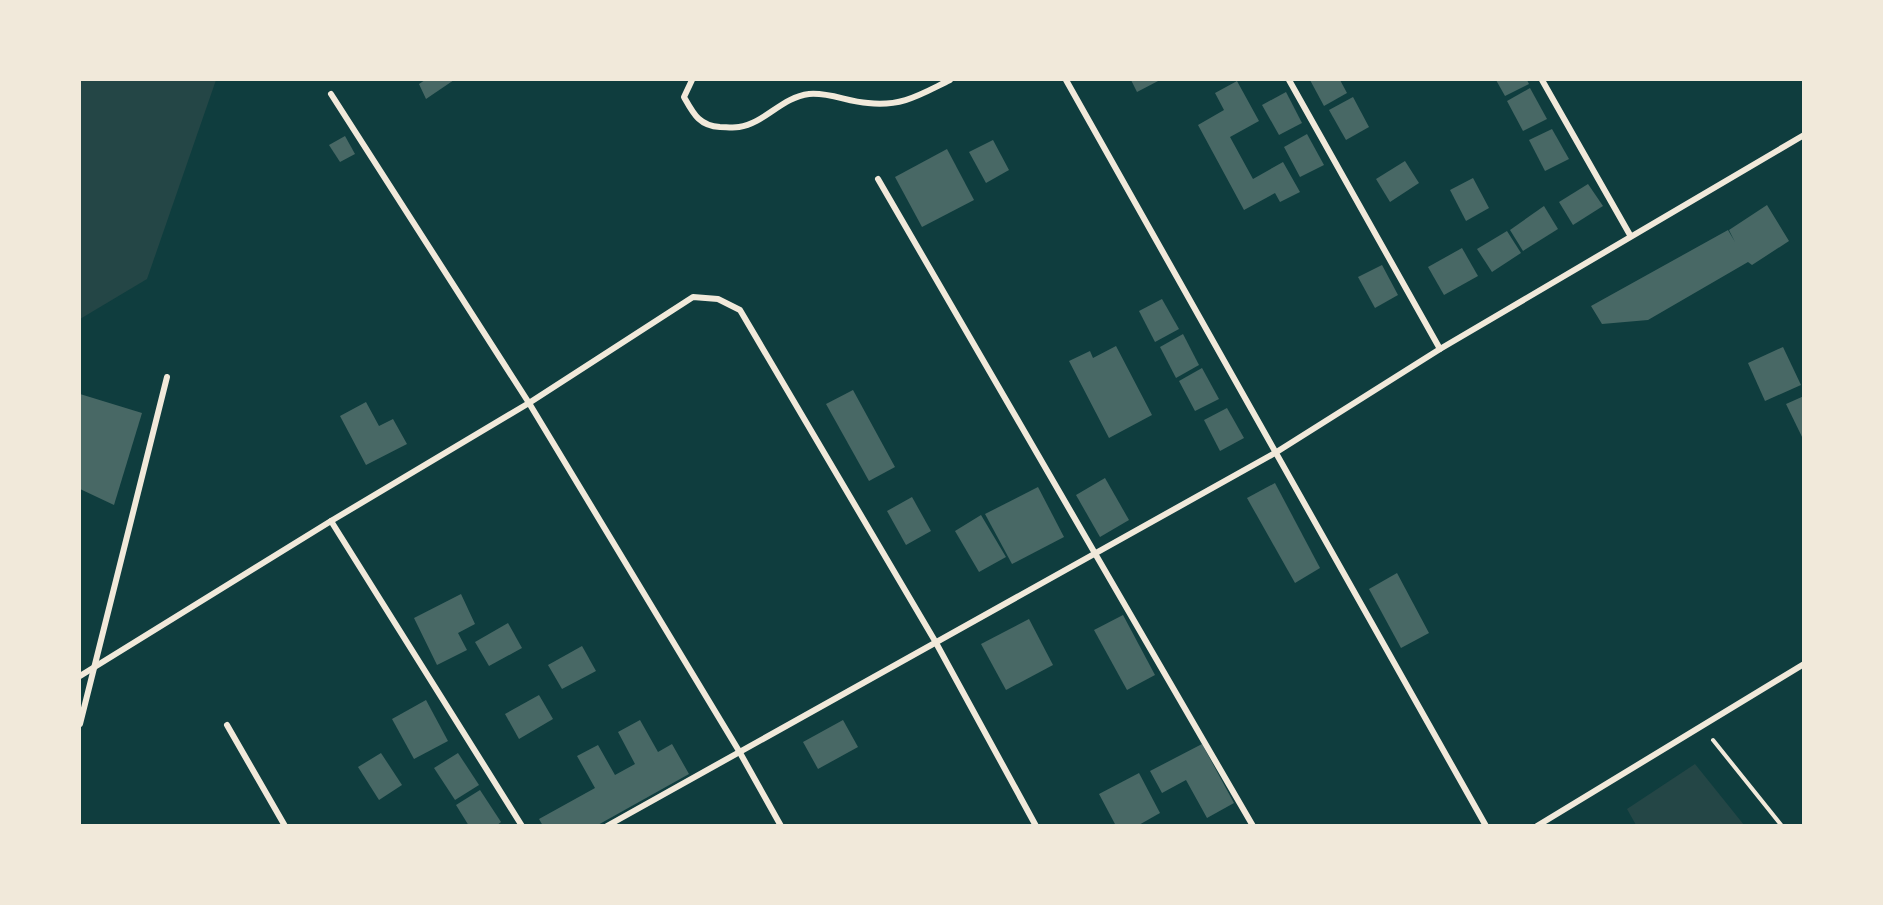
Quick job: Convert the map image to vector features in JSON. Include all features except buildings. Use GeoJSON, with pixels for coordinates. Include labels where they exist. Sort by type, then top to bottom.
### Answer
{"type":"FeatureCollection","features":[{"type":"Feature","properties":{"kind":"street"},"geometry":{"type":"LineString","coordinates":[[692,80],[684,97],[695,117],[714,126],[739,128],[763,117],[790,99],[809,94],[828,95],[868,104],[906,102],[950,80]]}},
{"type":"Feature","properties":{"kind":"street"},"geometry":{"type":"LineString","coordinates":[[1066,80],[1486,825]]}},
{"type":"Feature","properties":{"kind":"street"},"geometry":{"type":"LineString","coordinates":[[1289,80],[1440,349]]}},
{"type":"Feature","properties":{"kind":"street"},"geometry":{"type":"LineString","coordinates":[[1542,80],[1630,236]]}},
{"type":"Feature","properties":{"kind":"street"},"geometry":{"type":"LineString","coordinates":[[331,94],[529,403],[781,825]]}},
{"type":"Feature","properties":{"kind":"street"},"geometry":{"type":"LineString","coordinates":[[606,825],[1275,453],[1440,349],[1803,135]]}},
{"type":"Feature","properties":{"kind":"street"},"geometry":{"type":"LineString","coordinates":[[878,179],[1253,825]]}},
{"type":"Feature","properties":{"kind":"street"},"geometry":{"type":"LineString","coordinates":[[80,676],[331,521],[529,403],[693,297],[718,298],[740,310],[935,642],[1036,825]]}},
{"type":"Feature","properties":{"kind":"street"},"geometry":{"type":"LineString","coordinates":[[80,724],[167,377]]}},
{"type":"Feature","properties":{"kind":"street"},"geometry":{"type":"LineString","coordinates":[[331,521],[522,825]]}},
{"type":"Feature","properties":{"kind":"street"},"geometry":{"type":"LineString","coordinates":[[1537,825],[1803,664]]}},
{"type":"Feature","properties":{"kind":"street"},"geometry":{"type":"LineString","coordinates":[[227,725],[285,825]]}},
{"type":"Feature","properties":{"kind":"path"},"geometry":{"type":"LineString","coordinates":[[1701,725],[1782,825]]}},
{"type":"Feature","properties":{"kind":"shaded area"},"geometry":{"type":"Polygon","coordinates":[[[80,80],[216,80],[147,279],[80,319],[80,80]]]}},
{"type":"Feature","properties":{"kind":"shaded area"},"geometry":{"type":"Polygon","coordinates":[[[1695,764],[1744,825],[1636,825],[1627,809],[1695,764]]]}}]}
